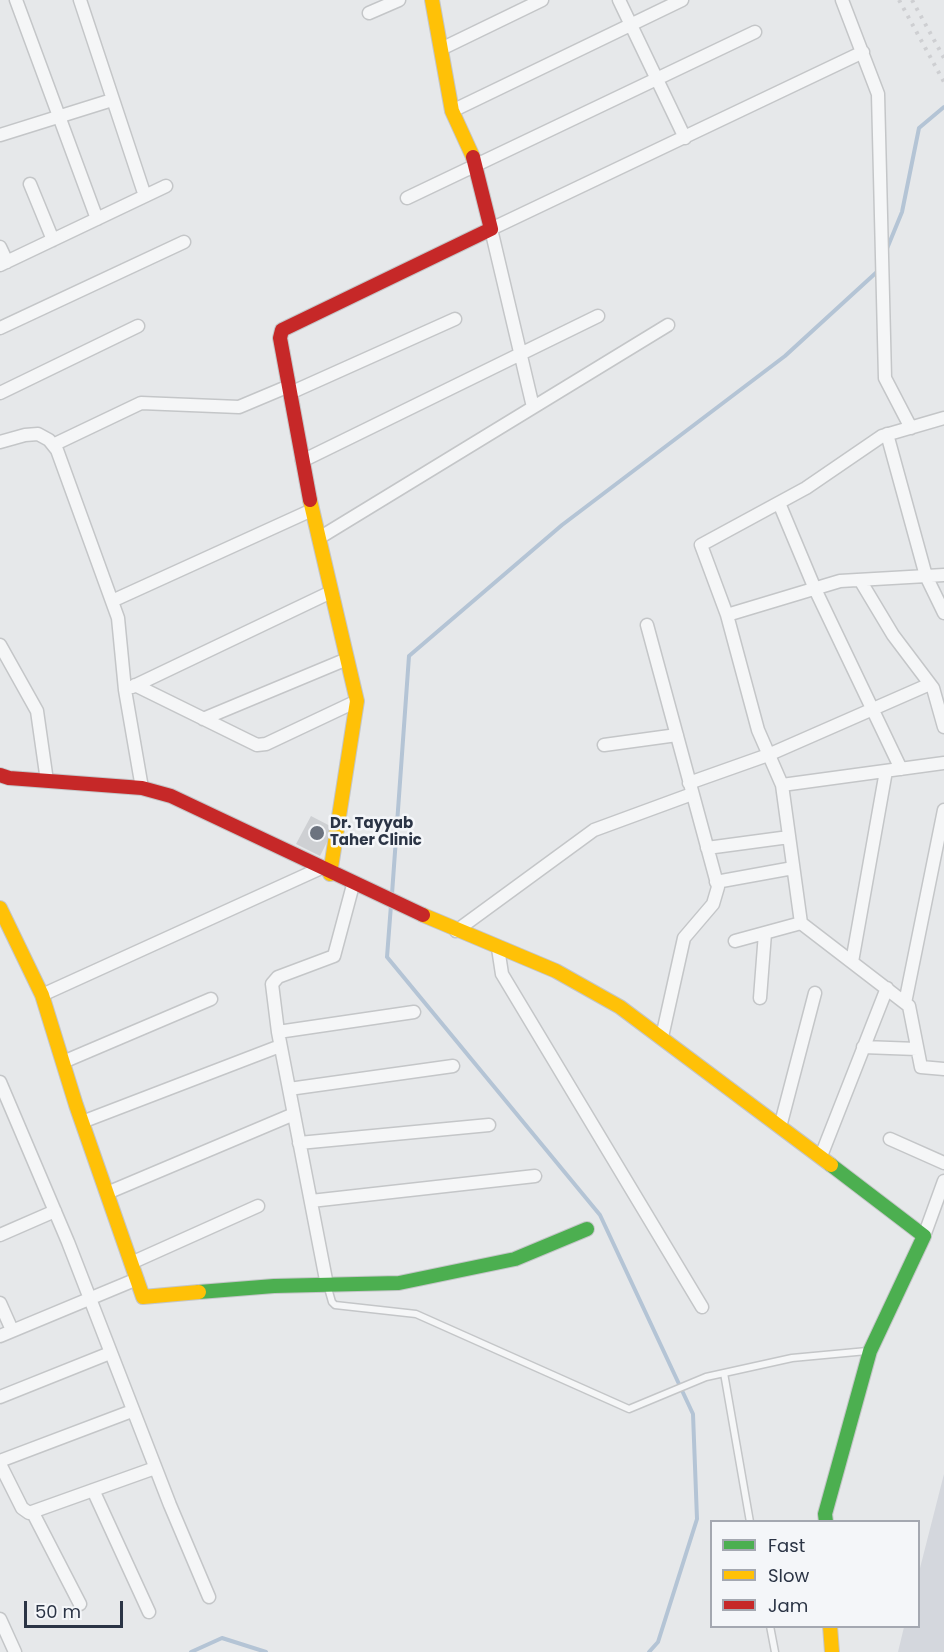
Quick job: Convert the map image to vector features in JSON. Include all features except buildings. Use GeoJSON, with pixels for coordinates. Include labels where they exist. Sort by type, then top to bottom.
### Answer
{"type":"FeatureCollection","features":[{"type":"Feature","properties":{"kind":"street"},"geometry":{"type":"LineString","coordinates":[[16,0],[97,219]]}},
{"type":"Feature","properties":{"kind":"street"},"geometry":{"type":"LineString","coordinates":[[80,0],[146,196]]}},
{"type":"Feature","properties":{"kind":"street"},"geometry":{"type":"LineString","coordinates":[[369,14],[399,0]]}},
{"type":"Feature","properties":{"kind":"street"},"geometry":{"type":"LineString","coordinates":[[432,0],[452,111],[477,165],[533,407]]}},
{"type":"Feature","properties":{"kind":"street"},"geometry":{"type":"LineString","coordinates":[[441,49],[542,0]]}},
{"type":"Feature","properties":{"kind":"street"},"geometry":{"type":"LineString","coordinates":[[619,0],[685,138]]}},
{"type":"Feature","properties":{"kind":"street"},"geometry":{"type":"LineString","coordinates":[[452,111],[682,0]]}},
{"type":"Feature","properties":{"kind":"street"},"geometry":{"type":"LineString","coordinates":[[842,0],[863,52],[880,104],[885,378],[911,428]]}},
{"type":"Feature","properties":{"kind":"street"},"geometry":{"type":"LineString","coordinates":[[408,198],[755,32]]}},
{"type":"Feature","properties":{"kind":"street"},"geometry":{"type":"LineString","coordinates":[[325,872],[357,701],[302,461],[280,338],[282,330],[863,52]]}},
{"type":"Feature","properties":{"kind":"street"},"geometry":{"type":"LineString","coordinates":[[0,134],[112,100]]}},
{"type":"Feature","properties":{"kind":"street"},"geometry":{"type":"LineString","coordinates":[[30,184],[53,240]]}},
{"type":"Feature","properties":{"kind":"street"},"geometry":{"type":"LineString","coordinates":[[0,247],[3,263],[166,186]]}},
{"type":"Feature","properties":{"kind":"street"},"geometry":{"type":"LineString","coordinates":[[0,327],[184,242]]}},
{"type":"Feature","properties":{"kind":"street"},"geometry":{"type":"LineString","coordinates":[[302,461],[598,316]]}},
{"type":"Feature","properties":{"kind":"street"},"geometry":{"type":"LineString","coordinates":[[53,445],[141,403],[239,407],[289,390],[455,318]]}},
{"type":"Feature","properties":{"kind":"street"},"geometry":{"type":"LineString","coordinates":[[319,538],[668,325]]}},
{"type":"Feature","properties":{"kind":"street"},"geometry":{"type":"LineString","coordinates":[[0,393],[138,326]]}},
{"type":"Feature","properties":{"kind":"street"},"geometry":{"type":"LineString","coordinates":[[944,418],[887,434],[806,488],[701,545],[727,615],[758,730],[782,785],[801,923],[909,1006],[921,1066],[944,1069]]}},
{"type":"Feature","properties":{"kind":"street"},"geometry":{"type":"LineString","coordinates":[[0,442],[38,434],[53,445],[118,618],[130,688],[142,788]]}},
{"type":"Feature","properties":{"kind":"street"},"geometry":{"type":"LineString","coordinates":[[887,434],[926,576],[944,612]]}},
{"type":"Feature","properties":{"kind":"street"},"geometry":{"type":"LineString","coordinates":[[778,503],[815,589],[901,769]]}},
{"type":"Feature","properties":{"kind":"street"},"geometry":{"type":"LineString","coordinates":[[112,602],[312,510]]}},
{"type":"Feature","properties":{"kind":"street"},"geometry":{"type":"LineString","coordinates":[[727,615],[840,581],[944,575]]}},
{"type":"Feature","properties":{"kind":"street"},"geometry":{"type":"LineString","coordinates":[[860,580],[893,635],[930,684],[944,727]]}},
{"type":"Feature","properties":{"kind":"street"},"geometry":{"type":"LineString","coordinates":[[130,688],[331,592]]}},
{"type":"Feature","properties":{"kind":"street"},"geometry":{"type":"LineString","coordinates":[[647,625],[716,882],[717,896],[684,938],[662,1037]]}},
{"type":"Feature","properties":{"kind":"street"},"geometry":{"type":"LineString","coordinates":[[0,645],[37,711],[47,781]]}},
{"type":"Feature","properties":{"kind":"street"},"geometry":{"type":"LineString","coordinates":[[203,719],[347,659]]}},
{"type":"Feature","properties":{"kind":"street"},"geometry":{"type":"LineString","coordinates":[[456,931],[594,830],[930,684]]}},
{"type":"Feature","properties":{"kind":"street"},"geometry":{"type":"LineString","coordinates":[[130,688],[262,745],[357,701]]}},
{"type":"Feature","properties":{"kind":"street"},"geometry":{"type":"LineString","coordinates":[[604,746],[677,735]]}},
{"type":"Feature","properties":{"kind":"street"},"geometry":{"type":"LineString","coordinates":[[782,785],[944,763]]}},
{"type":"Feature","properties":{"kind":"street"},"geometry":{"type":"LineString","coordinates":[[852,963],[886,771]]}},
{"type":"Feature","properties":{"kind":"street"},"geometry":{"type":"LineString","coordinates":[[0,775],[142,788],[171,796],[353,885],[456,931],[556,971],[588,988],[662,1037],[924,1236]]}},
{"type":"Feature","properties":{"kind":"street"},"geometry":{"type":"LineString","coordinates":[[905,1003],[944,810]]}},
{"type":"Feature","properties":{"kind":"street"},"geometry":{"type":"LineString","coordinates":[[707,848],[789,837]]}},
{"type":"Feature","properties":{"kind":"street"},"geometry":{"type":"LineString","coordinates":[[716,882],[793,868]]}},
{"type":"Feature","properties":{"kind":"street"},"geometry":{"type":"LineString","coordinates":[[42,994],[325,872]]}},
{"type":"Feature","properties":{"kind":"street"},"geometry":{"type":"LineString","coordinates":[[327,1285],[280,1046],[273,981],[334,956],[353,885]]}},
{"type":"Feature","properties":{"kind":"street"},"geometry":{"type":"LineString","coordinates":[[0,908],[42,994],[82,1122],[143,1297],[327,1285],[399,1283],[514,1259],[587,1229]]}},
{"type":"Feature","properties":{"kind":"street"},"geometry":{"type":"LineString","coordinates":[[735,940],[801,923]]}},
{"type":"Feature","properties":{"kind":"street"},"geometry":{"type":"LineString","coordinates":[[760,998],[765,933]]}},
{"type":"Feature","properties":{"kind":"street"},"geometry":{"type":"LineString","coordinates":[[498,948],[502,974],[702,1307]]}},
{"type":"Feature","properties":{"kind":"street"},"geometry":{"type":"LineString","coordinates":[[821,1156],[887,988]]}},
{"type":"Feature","properties":{"kind":"street"},"geometry":{"type":"LineString","coordinates":[[780,1127],[815,993]]}},
{"type":"Feature","properties":{"kind":"street"},"geometry":{"type":"LineString","coordinates":[[63,1062],[211,999]]}},
{"type":"Feature","properties":{"kind":"street"},"geometry":{"type":"LineString","coordinates":[[278,1032],[414,1012]]}},
{"type":"Feature","properties":{"kind":"street"},"geometry":{"type":"LineString","coordinates":[[82,1122],[280,1046]]}},
{"type":"Feature","properties":{"kind":"street"},"geometry":{"type":"LineString","coordinates":[[863,1047],[917,1049]]}},
{"type":"Feature","properties":{"kind":"street"},"geometry":{"type":"LineString","coordinates":[[289,1089],[453,1066]]}},
{"type":"Feature","properties":{"kind":"street"},"geometry":{"type":"LineString","coordinates":[[0,1082],[55,1211],[132,1411],[209,1597]]}},
{"type":"Feature","properties":{"kind":"street"},"geometry":{"type":"LineString","coordinates":[[107,1193],[294,1114]]}},
{"type":"Feature","properties":{"kind":"street"},"geometry":{"type":"LineString","coordinates":[[299,1143],[489,1125]]}},
{"type":"Feature","properties":{"kind":"street"},"geometry":{"type":"LineString","coordinates":[[890,1139],[944,1163]]}},
{"type":"Feature","properties":{"kind":"street"},"geometry":{"type":"LineString","coordinates":[[311,1201],[535,1176]]}},
{"type":"Feature","properties":{"kind":"street"},"geometry":{"type":"LineString","coordinates":[[826,1520],[825,1514],[870,1351],[924,1236],[944,1181]]}},
{"type":"Feature","properties":{"kind":"street"},"geometry":{"type":"LineString","coordinates":[[131,1263],[258,1206]]}},
{"type":"Feature","properties":{"kind":"street"},"geometry":{"type":"LineString","coordinates":[[0,1235],[55,1211]]}},
{"type":"Feature","properties":{"kind":"street"},"geometry":{"type":"LineString","coordinates":[[0,1336],[89,1297],[137,1279]]}},
{"type":"Feature","properties":{"kind":"street"},"geometry":{"type":"LineString","coordinates":[[0,1303],[12,1330]]}},
{"type":"Feature","properties":{"kind":"street"},"geometry":{"type":"LineString","coordinates":[[0,1397],[110,1353]]}},
{"type":"Feature","properties":{"kind":"street"},"geometry":{"type":"LineString","coordinates":[[132,1411],[0,1463],[22,1509],[33,1513],[155,1468]]}},
{"type":"Feature","properties":{"kind":"street"},"geometry":{"type":"LineString","coordinates":[[93,1490],[149,1612]]}},
{"type":"Feature","properties":{"kind":"street"},"geometry":{"type":"LineString","coordinates":[[33,1513],[80,1604]]}},
{"type":"Feature","properties":{"kind":"street"},"geometry":{"type":"LineString","coordinates":[[0,1618],[15,1652]]}},
{"type":"Feature","properties":{"kind":"street"},"geometry":{"type":"LineString","coordinates":[[830,1628],[832,1652]]}},
{"type":"Feature","properties":{"kind":"lane"},"geometry":{"type":"LineString","coordinates":[[327,1285],[335,1305],[416,1314],[625,1408],[640,1406],[706,1377],[792,1359],[870,1351]]}},
{"type":"Feature","properties":{"kind":"lane"},"geometry":{"type":"LineString","coordinates":[[724,1373],[750,1520]]}},
{"type":"Feature","properties":{"kind":"lane"},"geometry":{"type":"LineString","coordinates":[[770,1628],[775,1652]]}},
{"type":"Feature","properties":{"kind":"shaded area"},"geometry":{"type":"Polygon","coordinates":[[[944,1474],[944,1652],[898,1652],[904,1628],[920,1628],[920,1568],[944,1474]]]}},
{"type":"Feature","properties":{"kind":"waterway"},"geometry":{"type":"LineString","coordinates":[[886,251],[902,212],[919,128],[944,107]]}},
{"type":"Feature","properties":{"kind":"waterway"},"geometry":{"type":"LineString","coordinates":[[392,894],[409,656],[562,525],[785,356],[879,270]]}},
{"type":"Feature","properties":{"kind":"waterway"},"geometry":{"type":"LineString","coordinates":[[391,905],[387,957],[600,1215],[693,1414],[697,1519],[658,1642],[649,1652]]}},
{"type":"Feature","properties":{"kind":"waterway"},"geometry":{"type":"LineString","coordinates":[[191,1652],[222,1638],[266,1652]]}},
{"type":"Feature","properties":{"kind":"railway"},"geometry":{"type":"LineString","coordinates":[[899,0],[944,82]]}},
{"type":"Feature","properties":{"kind":"railway"},"geometry":{"type":"LineString","coordinates":[[912,0],[944,58]]}},
{"type":"Feature","properties":{"kind":"traffic: fast"},"geometry":{"type":"LineString","coordinates":[[826,1520],[825,1514],[870,1351],[924,1236],[831,1165]]}},
{"type":"Feature","properties":{"kind":"traffic: fast"},"geometry":{"type":"LineString","coordinates":[[199,1292],[274,1286],[399,1283],[515,1259],[587,1229]]}},
{"type":"Feature","properties":{"kind":"traffic: slow"},"geometry":{"type":"LineString","coordinates":[[432,0],[452,111],[473,157]]}},
{"type":"Feature","properties":{"kind":"traffic: slow"},"geometry":{"type":"LineString","coordinates":[[310,500],[357,701],[330,874]]}},
{"type":"Feature","properties":{"kind":"traffic: slow"},"geometry":{"type":"LineString","coordinates":[[0,908],[42,995],[76,1105],[143,1297],[199,1292]]}},
{"type":"Feature","properties":{"kind":"traffic: slow"},"geometry":{"type":"LineString","coordinates":[[423,915],[556,971],[620,1007],[831,1165]]}},
{"type":"Feature","properties":{"kind":"traffic: slow"},"geometry":{"type":"LineString","coordinates":[[830,1628],[832,1652]]}},
{"type":"Feature","properties":{"kind":"traffic: jam"},"geometry":{"type":"LineString","coordinates":[[310,500],[280,338],[282,330],[491,229],[473,157]]}},
{"type":"Feature","properties":{"kind":"traffic: jam"},"geometry":{"type":"LineString","coordinates":[[0,775],[9,778],[142,788],[171,796],[423,915]]}},
{"type":"Feature","properties":{"kind":"place","name":"Dr. Tayyab Taher Clinic"},"geometry":{"type":"Point","coordinates":[317,833]}}]}
